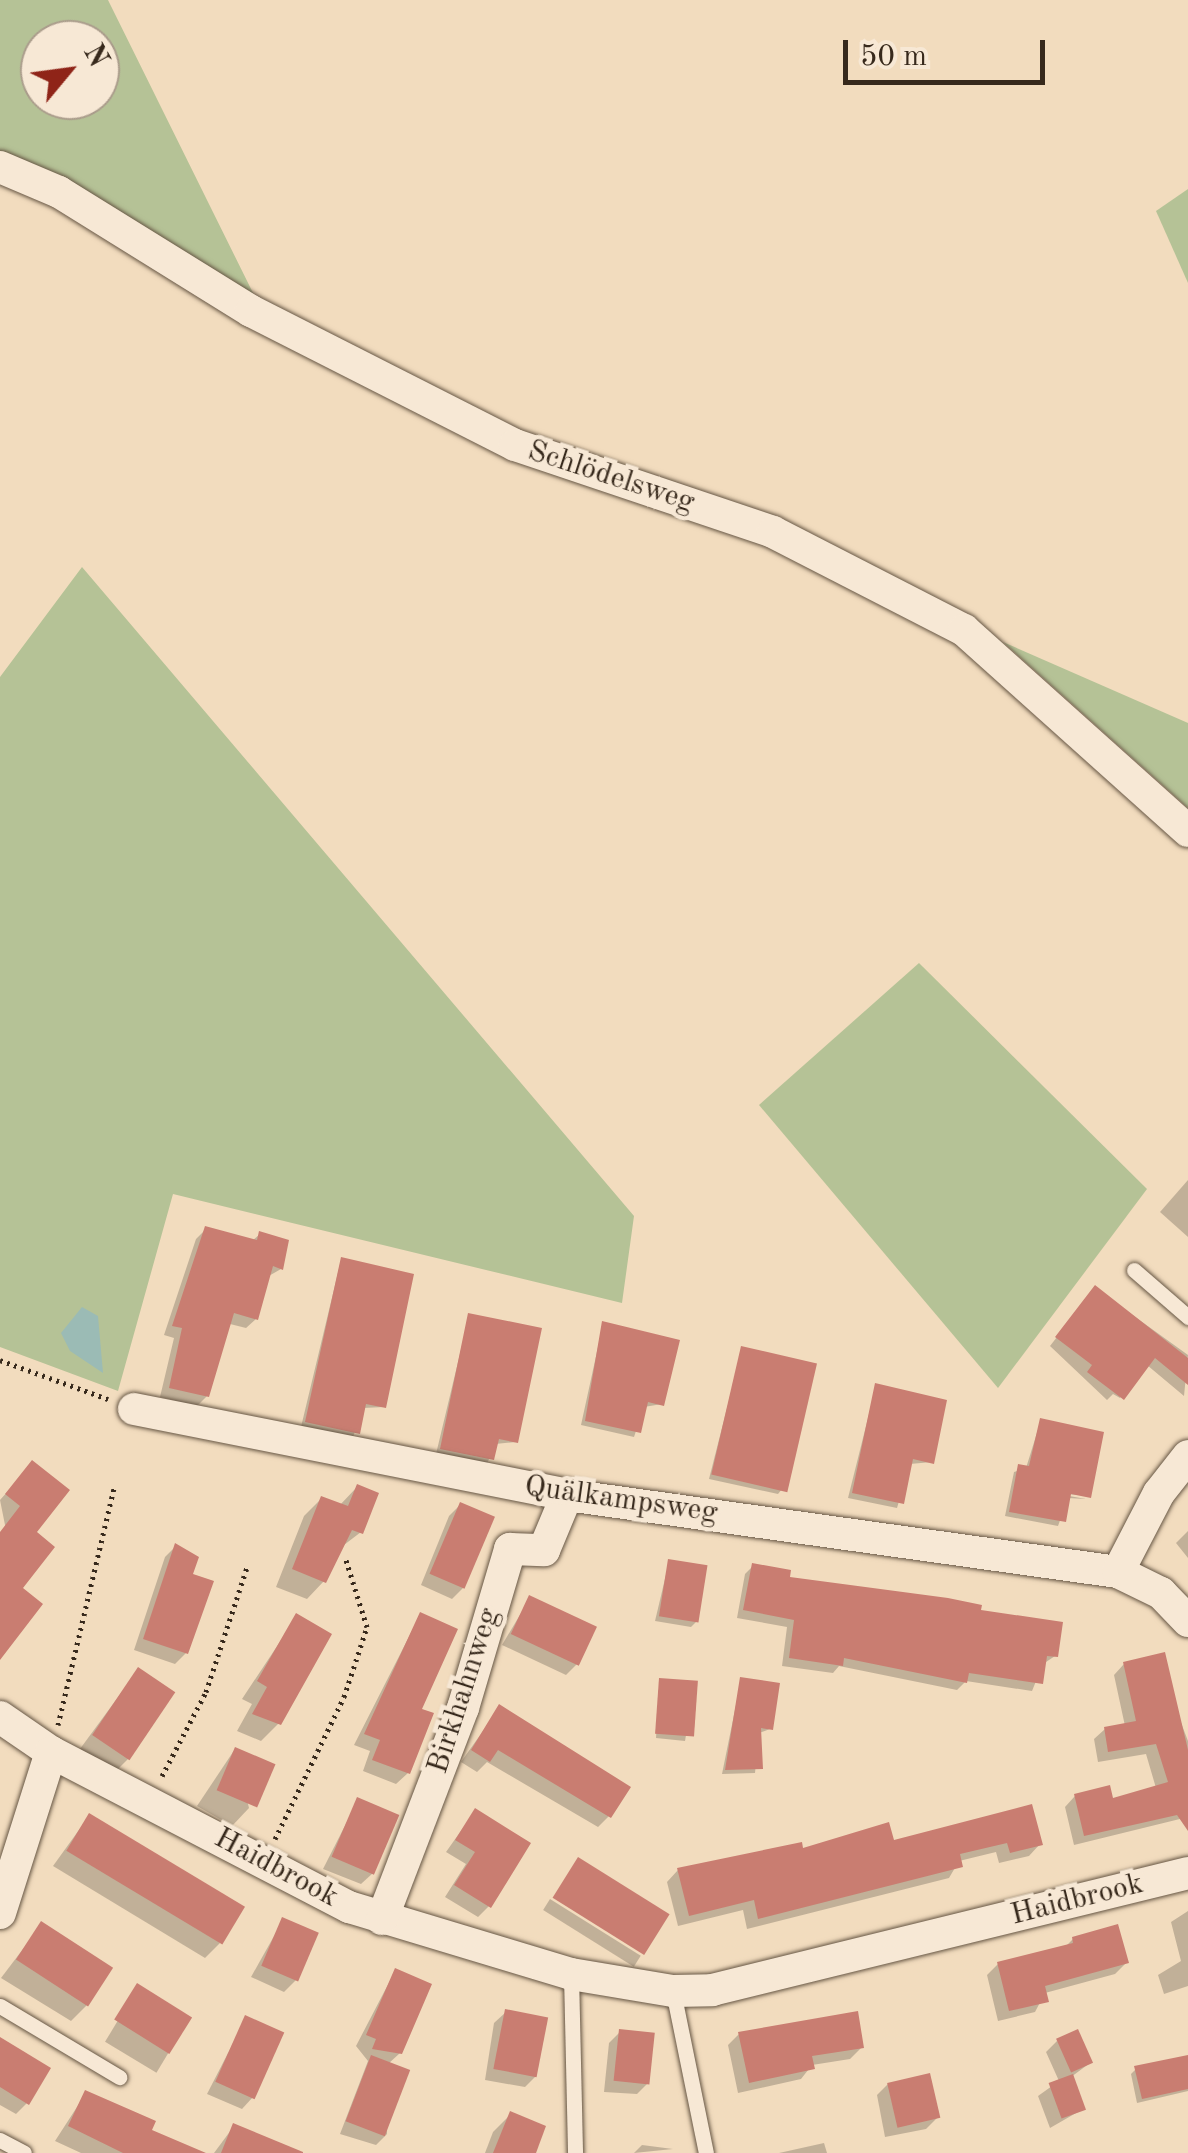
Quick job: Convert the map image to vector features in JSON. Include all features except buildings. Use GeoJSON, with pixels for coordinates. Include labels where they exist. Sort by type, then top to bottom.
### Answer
{"type":"FeatureCollection","features":[{"type":"Feature","properties":{"kind":"street","name":"Schlödelsweg"},"geometry":{"type":"LineString","coordinates":[[0,168],[58,192],[252,311],[514,445],[773,532],[964,630],[1188,831]]}},
{"type":"Feature","properties":{"kind":"street","name":"Quälkampsweg"},"geometry":{"type":"LineString","coordinates":[[134,1409],[567,1496],[1118,1572],[1161,1593],[1188,1621]]}},
{"type":"Feature","properties":{"kind":"street"},"geometry":{"type":"LineString","coordinates":[[1118,1572],[1159,1493],[1188,1456]]}},
{"type":"Feature","properties":{"kind":"street","name":"Birkhahnweg"},"geometry":{"type":"LineString","coordinates":[[382,1919],[462,1708],[510,1550],[544,1550],[567,1496]]}},
{"type":"Feature","properties":{"kind":"street","name":"Haidbrook"},"geometry":{"type":"LineString","coordinates":[[0,1717],[51,1752],[150,1800],[263,1864],[382,1919],[571,1974],[673,1991],[712,1990],[1188,1873]]}},
{"type":"Feature","properties":{"kind":"street"},"geometry":{"type":"LineString","coordinates":[[0,1913],[51,1752]]}},
{"type":"Feature","properties":{"kind":"lane"},"geometry":{"type":"LineString","coordinates":[[1134,1270],[1188,1317]]}},
{"type":"Feature","properties":{"kind":"lane"},"geometry":{"type":"LineString","coordinates":[[571,1974],[575,2153]]}},
{"type":"Feature","properties":{"kind":"lane"},"geometry":{"type":"LineString","coordinates":[[673,1991],[706,2153]]}},
{"type":"Feature","properties":{"kind":"lane"},"geometry":{"type":"LineString","coordinates":[[0,2006],[119,2077]]}},
{"type":"Feature","properties":{"kind":"lane"},"geometry":{"type":"LineString","coordinates":[[0,2140],[24,2153]]}},
{"type":"Feature","properties":{"kind":"path"},"geometry":{"type":"LineString","coordinates":[[0,1360],[134,1409]]}},
{"type":"Feature","properties":{"kind":"path"},"geometry":{"type":"LineString","coordinates":[[51,1752],[114,1489]]}},
{"type":"Feature","properties":{"kind":"path"},"geometry":{"type":"LineString","coordinates":[[263,1864],[344,1697],[367,1627],[345,1558]]}},
{"type":"Feature","properties":{"kind":"path"},"geometry":{"type":"LineString","coordinates":[[150,1800],[206,1692],[247,1567]]}},
{"type":"Feature","properties":{"kind":"green space"},"geometry":{"type":"Polygon","coordinates":[[[0,0],[108,0],[118,20],[20,20],[20,120],[120,120],[120,24],[256,299],[0,160],[0,0]]]}},
{"type":"Feature","properties":{"kind":"green space"},"geometry":{"type":"Polygon","coordinates":[[[1188,189],[1188,283],[1156,211],[1188,189]]]}},
{"type":"Feature","properties":{"kind":"green space"},"geometry":{"type":"Polygon","coordinates":[[[82,567],[634,1216],[622,1303],[173,1194],[118,1391],[0,1347],[0,677],[82,567]]]}},
{"type":"Feature","properties":{"kind":"green space"},"geometry":{"type":"Polygon","coordinates":[[[1003,642],[1188,723],[1188,808],[1003,642]]]}},
{"type":"Feature","properties":{"kind":"green space"},"geometry":{"type":"Polygon","coordinates":[[[919,963],[1147,1189],[998,1388],[759,1105],[919,963]]]}},
{"type":"Feature","properties":{"kind":"water"},"geometry":{"type":"Polygon","coordinates":[[[82,1307],[98,1316],[103,1373],[70,1351],[61,1333],[82,1307]]]}}]}
